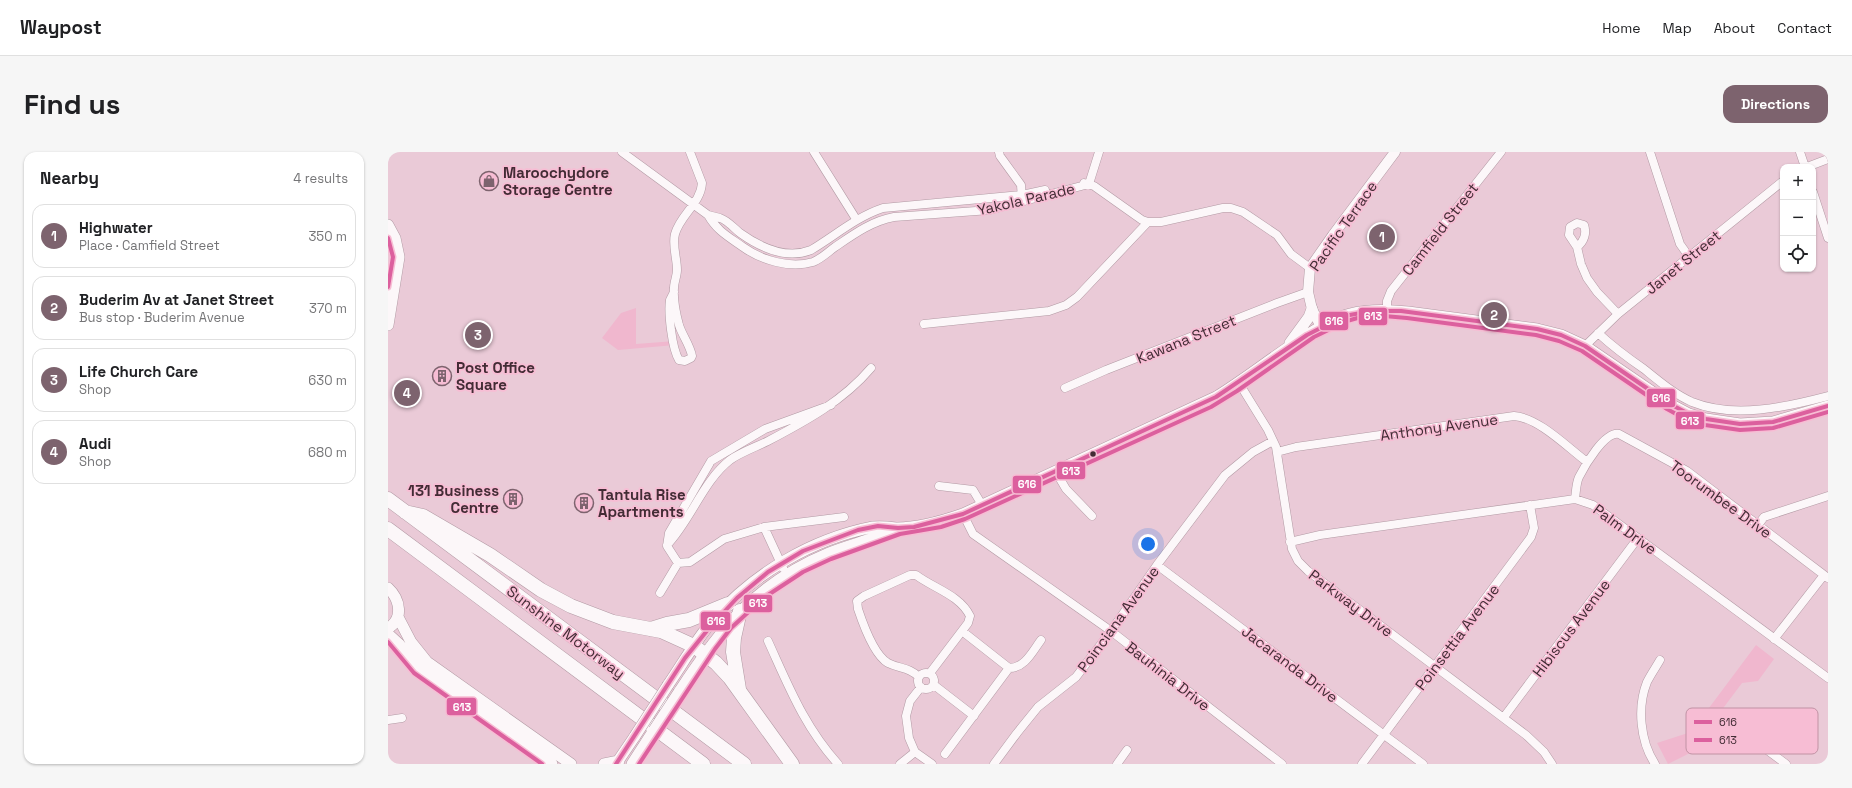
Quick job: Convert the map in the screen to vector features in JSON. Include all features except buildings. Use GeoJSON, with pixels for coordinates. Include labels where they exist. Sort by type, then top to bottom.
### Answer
{"type":"FeatureCollection","features":[{"type":"Feature","properties":{"kind":"highway","name":"Sunshine Motorway"},"geometry":{"type":"LineString","coordinates":[[388,499],[744,764]]}},
{"type":"Feature","properties":{"kind":"highway"},"geometry":{"type":"LineString","coordinates":[[405,512],[423,516],[490,555],[541,590],[571,606],[613,622],[651,629],[675,636],[699,649],[724,670],[792,764]]}},
{"type":"Feature","properties":{"kind":"highway","name":"Sunshine Motorway"},"geometry":{"type":"LineString","coordinates":[[388,529],[703,764]]}},
{"type":"Feature","properties":{"kind":"highway"},"geometry":{"type":"LineString","coordinates":[[651,629],[734,608],[733,652],[739,690]]}},
{"type":"Feature","properties":{"kind":"main road"},"geometry":{"type":"LineString","coordinates":[[388,225],[395,238],[399,257],[388,326]]}},
{"type":"Feature","properties":{"kind":"main road"},"geometry":{"type":"LineString","coordinates":[[1288,347],[1309,317],[1312,310]]}},
{"type":"Feature","properties":{"kind":"main road"},"geometry":{"type":"LineString","coordinates":[[734,608],[787,574],[829,553],[885,534],[898,528],[940,521],[963,514],[1216,397],[1239,383],[1288,347],[1321,327],[1349,314],[1360,311],[1387,310],[1537,329],[1561,335],[1585,346],[1670,404],[1689,414],[1706,419],[1740,424],[1773,422],[1828,406]]}},
{"type":"Feature","properties":{"kind":"main road"},"geometry":{"type":"LineString","coordinates":[[604,764],[617,762],[668,685],[734,608],[753,582],[780,564],[819,543],[847,534],[883,526],[898,528]]}},
{"type":"Feature","properties":{"kind":"main road"},"geometry":{"type":"LineString","coordinates":[[388,588],[395,598],[399,608],[398,617],[393,625],[388,628]]}},
{"type":"Feature","properties":{"kind":"main road"},"geometry":{"type":"LineString","coordinates":[[398,617],[411,642],[427,662],[571,764]]}},
{"type":"Feature","properties":{"kind":"main road"},"geometry":{"type":"LineString","coordinates":[[388,634],[399,644],[418,668],[552,764]]}},
{"type":"Feature","properties":{"kind":"main road"},"geometry":{"type":"LineString","coordinates":[[632,764],[679,692],[699,649]]}},
{"type":"Feature","properties":{"kind":"street","name":"Yakola Parade"},"geometry":{"type":"LineString","coordinates":[[622,152],[708,215],[721,218],[752,241],[766,249],[791,254],[811,250],[856,219],[883,208],[1022,198]]}},
{"type":"Feature","properties":{"kind":"street"},"geometry":{"type":"LineString","coordinates":[[674,292],[670,300],[676,356],[679,360],[685,361],[692,358],[692,356],[679,324],[674,292],[677,272],[675,234],[678,226],[694,205],[702,188],[702,183],[690,152]]}},
{"type":"Feature","properties":{"kind":"street"},"geometry":{"type":"LineString","coordinates":[[814,152],[856,219]]}},
{"type":"Feature","properties":{"kind":"street"},"geometry":{"type":"LineString","coordinates":[[998,152],[1021,185],[1022,198]]}},
{"type":"Feature","properties":{"kind":"street"},"geometry":{"type":"LineString","coordinates":[[1098,152],[1089,184],[1148,222],[1161,222],[1223,208],[1237,210],[1277,235],[1293,256],[1310,268]]}},
{"type":"Feature","properties":{"kind":"street","name":"Pacific Terrace"},"geometry":{"type":"LineString","coordinates":[[1321,327],[1312,310],[1308,292],[1310,268],[1395,152]]}},
{"type":"Feature","properties":{"kind":"street","name":"Camfield Street"},"geometry":{"type":"LineString","coordinates":[[1387,310],[1387,301],[1391,291],[1501,152]]}},
{"type":"Feature","properties":{"kind":"street"},"geometry":{"type":"LineString","coordinates":[[1650,152],[1680,244],[1690,258]]}},
{"type":"Feature","properties":{"kind":"street"},"geometry":{"type":"LineString","coordinates":[[1800,152],[1805,164]]}},
{"type":"Feature","properties":{"kind":"street"},"geometry":{"type":"LineString","coordinates":[[1815,164],[1828,160]]}},
{"type":"Feature","properties":{"kind":"street","name":"Yakola Parade"},"geometry":{"type":"LineString","coordinates":[[708,215],[714,227],[755,255],[766,260],[781,263],[804,263],[813,262],[856,232],[881,220],[894,217],[990,210],[1022,198],[1080,182],[1089,184]]}},
{"type":"Feature","properties":{"kind":"street","name":"Janet Street"},"geometry":{"type":"LineString","coordinates":[[1585,346],[1618,314],[1690,258],[1780,183]]}},
{"type":"Feature","properties":{"kind":"street"},"geometry":{"type":"LineString","coordinates":[[1816,200],[1828,238]]}},
{"type":"Feature","properties":{"kind":"street"},"geometry":{"type":"LineString","coordinates":[[924,324],[1049,311],[1066,306],[1077,297],[1148,222]]}},
{"type":"Feature","properties":{"kind":"street"},"geometry":{"type":"LineString","coordinates":[[1577,247],[1581,264],[1587,278],[1597,292],[1618,314]]}},
{"type":"Feature","properties":{"kind":"street","name":"Kawana Street"},"geometry":{"type":"LineString","coordinates":[[1065,388],[1106,370],[1308,292]]}},
{"type":"Feature","properties":{"kind":"street"},"geometry":{"type":"LineString","coordinates":[[1598,333],[1675,393],[1704,406],[1725,409],[1763,408],[1787,405],[1828,396]]}},
{"type":"Feature","properties":{"kind":"street"},"geometry":{"type":"LineString","coordinates":[[667,546],[690,515],[717,473],[731,459],[811,419],[858,384],[871,368]]}},
{"type":"Feature","properties":{"kind":"street","name":"Parkway Drive"},"geometry":{"type":"LineString","coordinates":[[1239,383],[1273,442],[1277,452],[1290,542],[1295,556],[1308,571],[1504,717],[1535,742],[1552,764]]}},
{"type":"Feature","properties":{"kind":"street"},"geometry":{"type":"LineString","coordinates":[[678,563],[667,546],[669,533],[711,461],[765,429],[831,405]]}},
{"type":"Feature","properties":{"kind":"street","name":"Anthony Avenue"},"geometry":{"type":"LineString","coordinates":[[1277,452],[1296,447],[1514,416],[1524,417],[1535,422],[1588,462]]}},
{"type":"Feature","properties":{"kind":"street","name":"Toorumbee Drive"},"geometry":{"type":"LineString","coordinates":[[1575,499],[1579,477],[1588,462],[1608,436],[1619,434],[1687,471],[1826,577]]}},
{"type":"Feature","properties":{"kind":"street","name":"Poinciana Avenue"},"geometry":{"type":"LineString","coordinates":[[994,764],[1038,707],[1076,677],[1225,475],[1253,452],[1273,442]]}},
{"type":"Feature","properties":{"kind":"street"},"geometry":{"type":"LineString","coordinates":[[1056,472],[1066,489],[1092,516]]}},
{"type":"Feature","properties":{"kind":"street"},"geometry":{"type":"LineString","coordinates":[[939,486],[971,489],[976,494],[982,505]]}},
{"type":"Feature","properties":{"kind":"street"},"geometry":{"type":"LineString","coordinates":[[1758,525],[1764,517],[1828,496]]}},
{"type":"Feature","properties":{"kind":"street","name":"Palm Drive"},"geometry":{"type":"LineString","coordinates":[[1290,542],[1320,536],[1575,499],[1593,505],[1828,678]]}},
{"type":"Feature","properties":{"kind":"street","name":"Poinsettia Avenue"},"geometry":{"type":"LineString","coordinates":[[1362,764],[1532,535],[1534,528],[1530,505]]}},
{"type":"Feature","properties":{"kind":"street","name":"Bauhinia Drive"},"geometry":{"type":"LineString","coordinates":[[963,514],[973,534],[1111,631],[1282,764]]}},
{"type":"Feature","properties":{"kind":"street"},"geometry":{"type":"LineString","coordinates":[[678,563],[690,562],[724,539],[764,527],[844,517]]}},
{"type":"Feature","properties":{"kind":"street"},"geometry":{"type":"LineString","coordinates":[[764,527],[780,564],[787,574]]}},
{"type":"Feature","properties":{"kind":"street","name":"Hibiscus Avenue"},"geometry":{"type":"LineString","coordinates":[[1504,717],[1638,538]]}},
{"type":"Feature","properties":{"kind":"street"},"geometry":{"type":"LineString","coordinates":[[660,593],[678,563]]}},
{"type":"Feature","properties":{"kind":"street","name":"Jacaranda Drive"},"geometry":{"type":"LineString","coordinates":[[1158,565],[1423,764]]}},
{"type":"Feature","properties":{"kind":"street"},"geometry":{"type":"LineString","coordinates":[[916,575],[928,584],[939,587],[967,609],[970,616],[968,623],[930,673],[925,673],[919,677],[912,670],[886,662],[879,655],[861,619],[857,601],[910,576],[916,575]]}},
{"type":"Feature","properties":{"kind":"street"},"geometry":{"type":"LineString","coordinates":[[1774,639],[1826,577]]}},
{"type":"Feature","properties":{"kind":"street"},"geometry":{"type":"LineString","coordinates":[[962,631],[1008,668],[1015,668],[1023,664],[1041,640]]}},
{"type":"Feature","properties":{"kind":"street"},"geometry":{"type":"LineString","coordinates":[[768,641],[797,706],[820,744],[838,764]]}},
{"type":"Feature","properties":{"kind":"street"},"geometry":{"type":"LineString","coordinates":[[1655,764],[1645,743],[1642,715],[1647,683],[1660,660]]}},
{"type":"Feature","properties":{"kind":"street"},"geometry":{"type":"LineString","coordinates":[[945,754],[1008,668]]}},
{"type":"Feature","properties":{"kind":"street"},"geometry":{"type":"LineString","coordinates":[[930,673],[935,680],[934,685]]}},
{"type":"Feature","properties":{"kind":"street"},"geometry":{"type":"LineString","coordinates":[[919,677],[918,682],[921,687],[928,689],[934,685]]}},
{"type":"Feature","properties":{"kind":"street"},"geometry":{"type":"LineString","coordinates":[[934,685],[974,716]]}},
{"type":"Feature","properties":{"kind":"street"},"geometry":{"type":"LineString","coordinates":[[921,687],[910,701],[906,716],[910,738],[915,752],[932,764]]}},
{"type":"Feature","properties":{"kind":"street"},"geometry":{"type":"LineString","coordinates":[[388,720],[402,718]]}},
{"type":"Feature","properties":{"kind":"street"},"geometry":{"type":"LineString","coordinates":[[1117,764],[1127,750]]}},
{"type":"Feature","properties":{"kind":"street"},"geometry":{"type":"LineString","coordinates":[[900,764],[915,752]]}},
{"type":"Feature","properties":{"kind":"street"},"geometry":{"type":"LineString","coordinates":[[1772,754],[1786,764]]}},
{"type":"Feature","properties":{"kind":"shaded area"},"geometry":{"type":"Polygon","coordinates":[[[636,308],[636,344],[675,341],[675,345],[618,350],[602,338],[621,313],[636,308]]]}},
{"type":"Feature","properties":{"kind":"shaded area"},"geometry":{"type":"Polygon","coordinates":[[[1756,645],[1774,659],[1758,681],[1742,683],[1723,708],[1709,708],[1756,645]]]}},
{"type":"Feature","properties":{"kind":"shaded area"},"geometry":{"type":"Polygon","coordinates":[[[1686,734],[1686,754],[1688,754],[1668,764],[1657,743],[1686,734]]]}},
{"type":"Feature","properties":{"kind":"transit line","name":"613"},"geometry":{"type":"LineString","coordinates":[[388,238],[393,257],[388,287]]}},
{"type":"Feature","properties":{"kind":"transit line","name":"616"},"geometry":{"type":"LineString","coordinates":[[616,764],[685,658],[710,627],[737,598],[768,572],[803,551],[858,530],[878,526],[898,528],[914,527],[963,514],[1216,397],[1307,335],[1344,316],[1372,311],[1401,311],[1537,329],[1561,335],[1585,346],[1670,404],[1689,414],[1706,419],[1740,424],[1773,422],[1828,406]]}},
{"type":"Feature","properties":{"kind":"transit line","name":"613"},"geometry":{"type":"LineString","coordinates":[[639,764],[715,649],[731,628],[765,597],[803,572],[831,559],[900,534],[941,527],[965,519],[1211,407],[1237,391],[1314,337],[1347,321],[1361,317],[1384,316],[1407,318],[1536,335],[1559,341],[1582,351],[1667,409],[1687,420],[1705,425],[1740,430],[1773,428],[1828,412]]}},
{"type":"Feature","properties":{"kind":"transit line","name":"613"},"geometry":{"type":"LineString","coordinates":[[388,642],[414,673],[542,764]]}},
{"type":"Feature","properties":{"kind":"place","name":"Maroochydore Storage Centre"},"geometry":{"type":"Point","coordinates":[489,181]}},
{"type":"Feature","properties":{"kind":"place","name":"Highwater"},"geometry":{"type":"Point","coordinates":[1382,237]}},
{"type":"Feature","properties":{"kind":"place","name":"Buderim Av at Janet Street"},"geometry":{"type":"Point","coordinates":[1494,315]}},
{"type":"Feature","properties":{"kind":"place","name":"Life Church Care"},"geometry":{"type":"Point","coordinates":[478,335]}},
{"type":"Feature","properties":{"kind":"place","name":"Post Office Square"},"geometry":{"type":"Point","coordinates":[442,376]}},
{"type":"Feature","properties":{"kind":"place","name":"Audi"},"geometry":{"type":"Point","coordinates":[407,393]}},
{"type":"Feature","properties":{"kind":"place","name":"131 Business Centre"},"geometry":{"type":"Point","coordinates":[513,499]}},
{"type":"Feature","properties":{"kind":"place","name":"Tantula Rise Apartments"},"geometry":{"type":"Point","coordinates":[584,503]}}]}
